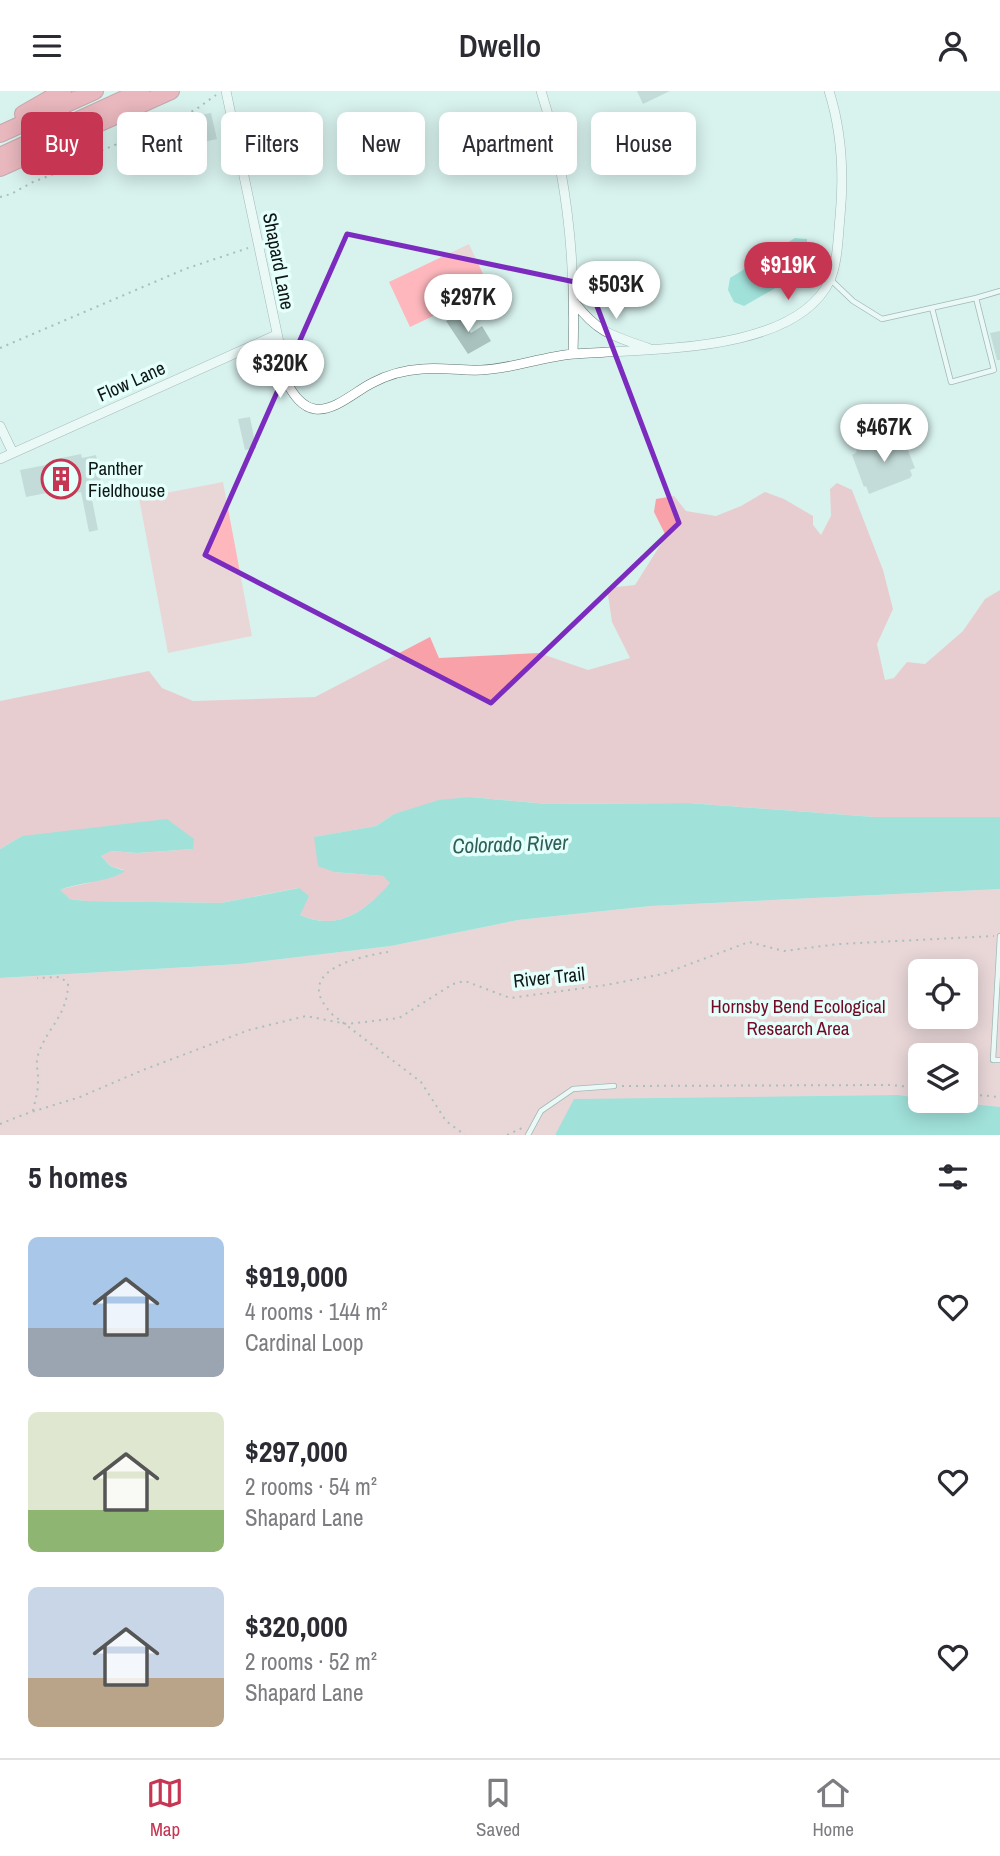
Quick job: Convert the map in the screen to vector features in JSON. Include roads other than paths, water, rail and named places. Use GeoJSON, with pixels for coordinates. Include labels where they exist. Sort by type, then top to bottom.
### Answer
{"type":"FeatureCollection","features":[{"type":"Feature","properties":{"kind":"highway"},"geometry":{"type":"LineString","coordinates":[[0,133],[29,110],[63,91]]}},
{"type":"Feature","properties":{"kind":"highway"},"geometry":{"type":"LineString","coordinates":[[0,133],[94,91]]}},
{"type":"Feature","properties":{"kind":"highway"},"geometry":{"type":"LineString","coordinates":[[0,145],[117,91]]}},
{"type":"Feature","properties":{"kind":"highway"},"geometry":{"type":"LineString","coordinates":[[0,156],[141,91]]}},
{"type":"Feature","properties":{"kind":"highway"},"geometry":{"type":"LineString","coordinates":[[0,168],[171,91]]}},
{"type":"Feature","properties":{"kind":"street","name":"Shapard Lane"},"geometry":{"type":"LineString","coordinates":[[225,91],[288,385],[305,405],[315,410],[327,408],[373,382],[398,372],[423,369],[481,370],[573,354]]}},
{"type":"Feature","properties":{"kind":"street"},"geometry":{"type":"LineString","coordinates":[[541,91],[561,164],[570,236],[575,303],[573,354],[724,343],[785,321],[812,304],[830,280],[834,267],[842,191],[840,137],[830,91]]}},
{"type":"Feature","properties":{"kind":"street"},"geometry":{"type":"LineString","coordinates":[[575,303],[599,329],[650,348]]}},
{"type":"Feature","properties":{"kind":"street","name":"Flow Lane"},"geometry":{"type":"LineString","coordinates":[[0,459],[276,335]]}},
{"type":"Feature","properties":{"kind":"street"},"geometry":{"type":"LineString","coordinates":[[0,426],[13,453]]}},
{"type":"Feature","properties":{"kind":"lane"},"geometry":{"type":"LineString","coordinates":[[830,280],[853,301],[882,319],[1000,291]]}},
{"type":"Feature","properties":{"kind":"lane"},"geometry":{"type":"LineString","coordinates":[[932,308],[951,382],[994,370],[976,297]]}},
{"type":"Feature","properties":{"kind":"lane"},"geometry":{"type":"LineString","coordinates":[[999,936],[993,1060],[1000,1060]]}},
{"type":"Feature","properties":{"kind":"lane"},"geometry":{"type":"LineString","coordinates":[[528,1135],[541,1111],[573,1089],[614,1086]]}},
{"type":"Feature","properties":{"kind":"water"},"geometry":{"type":"Polygon","coordinates":[[[795,238],[807,239],[807,261],[800,274],[744,306],[734,302],[728,290],[730,278],[795,238]]]}},
{"type":"Feature","properties":{"kind":"water","name":"Colorado River"},"geometry":{"type":"Polygon","coordinates":[[[470,797],[547,804],[688,803],[874,817],[1000,817],[1000,889],[651,906],[518,920],[391,946],[240,964],[0,978],[0,849],[22,836],[167,819],[194,839],[193,849],[137,853],[111,851],[101,856],[110,866],[125,871],[119,875],[60,890],[70,899],[85,901],[221,903],[299,888],[309,896],[300,915],[314,920],[339,920],[361,910],[390,883],[383,876],[334,872],[318,866],[314,837],[376,826],[394,814],[439,800],[470,797]]]}},
{"type":"Feature","properties":{"kind":"water"},"geometry":{"type":"Polygon","coordinates":[[[898,1095],[908,1096],[908,1113],[978,1113],[978,1105],[1000,1107],[1000,1135],[555,1135],[574,1099],[898,1095]]]}},
{"type":"Feature","properties":{"kind":"place","name":"Panther Fieldhouse"},"geometry":{"type":"Point","coordinates":[61,479]}},
{"type":"Feature","properties":{"kind":"park label","name":"Hornsby Bend Ecological Research Area"},"geometry":{"type":"Point","coordinates":[798,1017]}}]}
